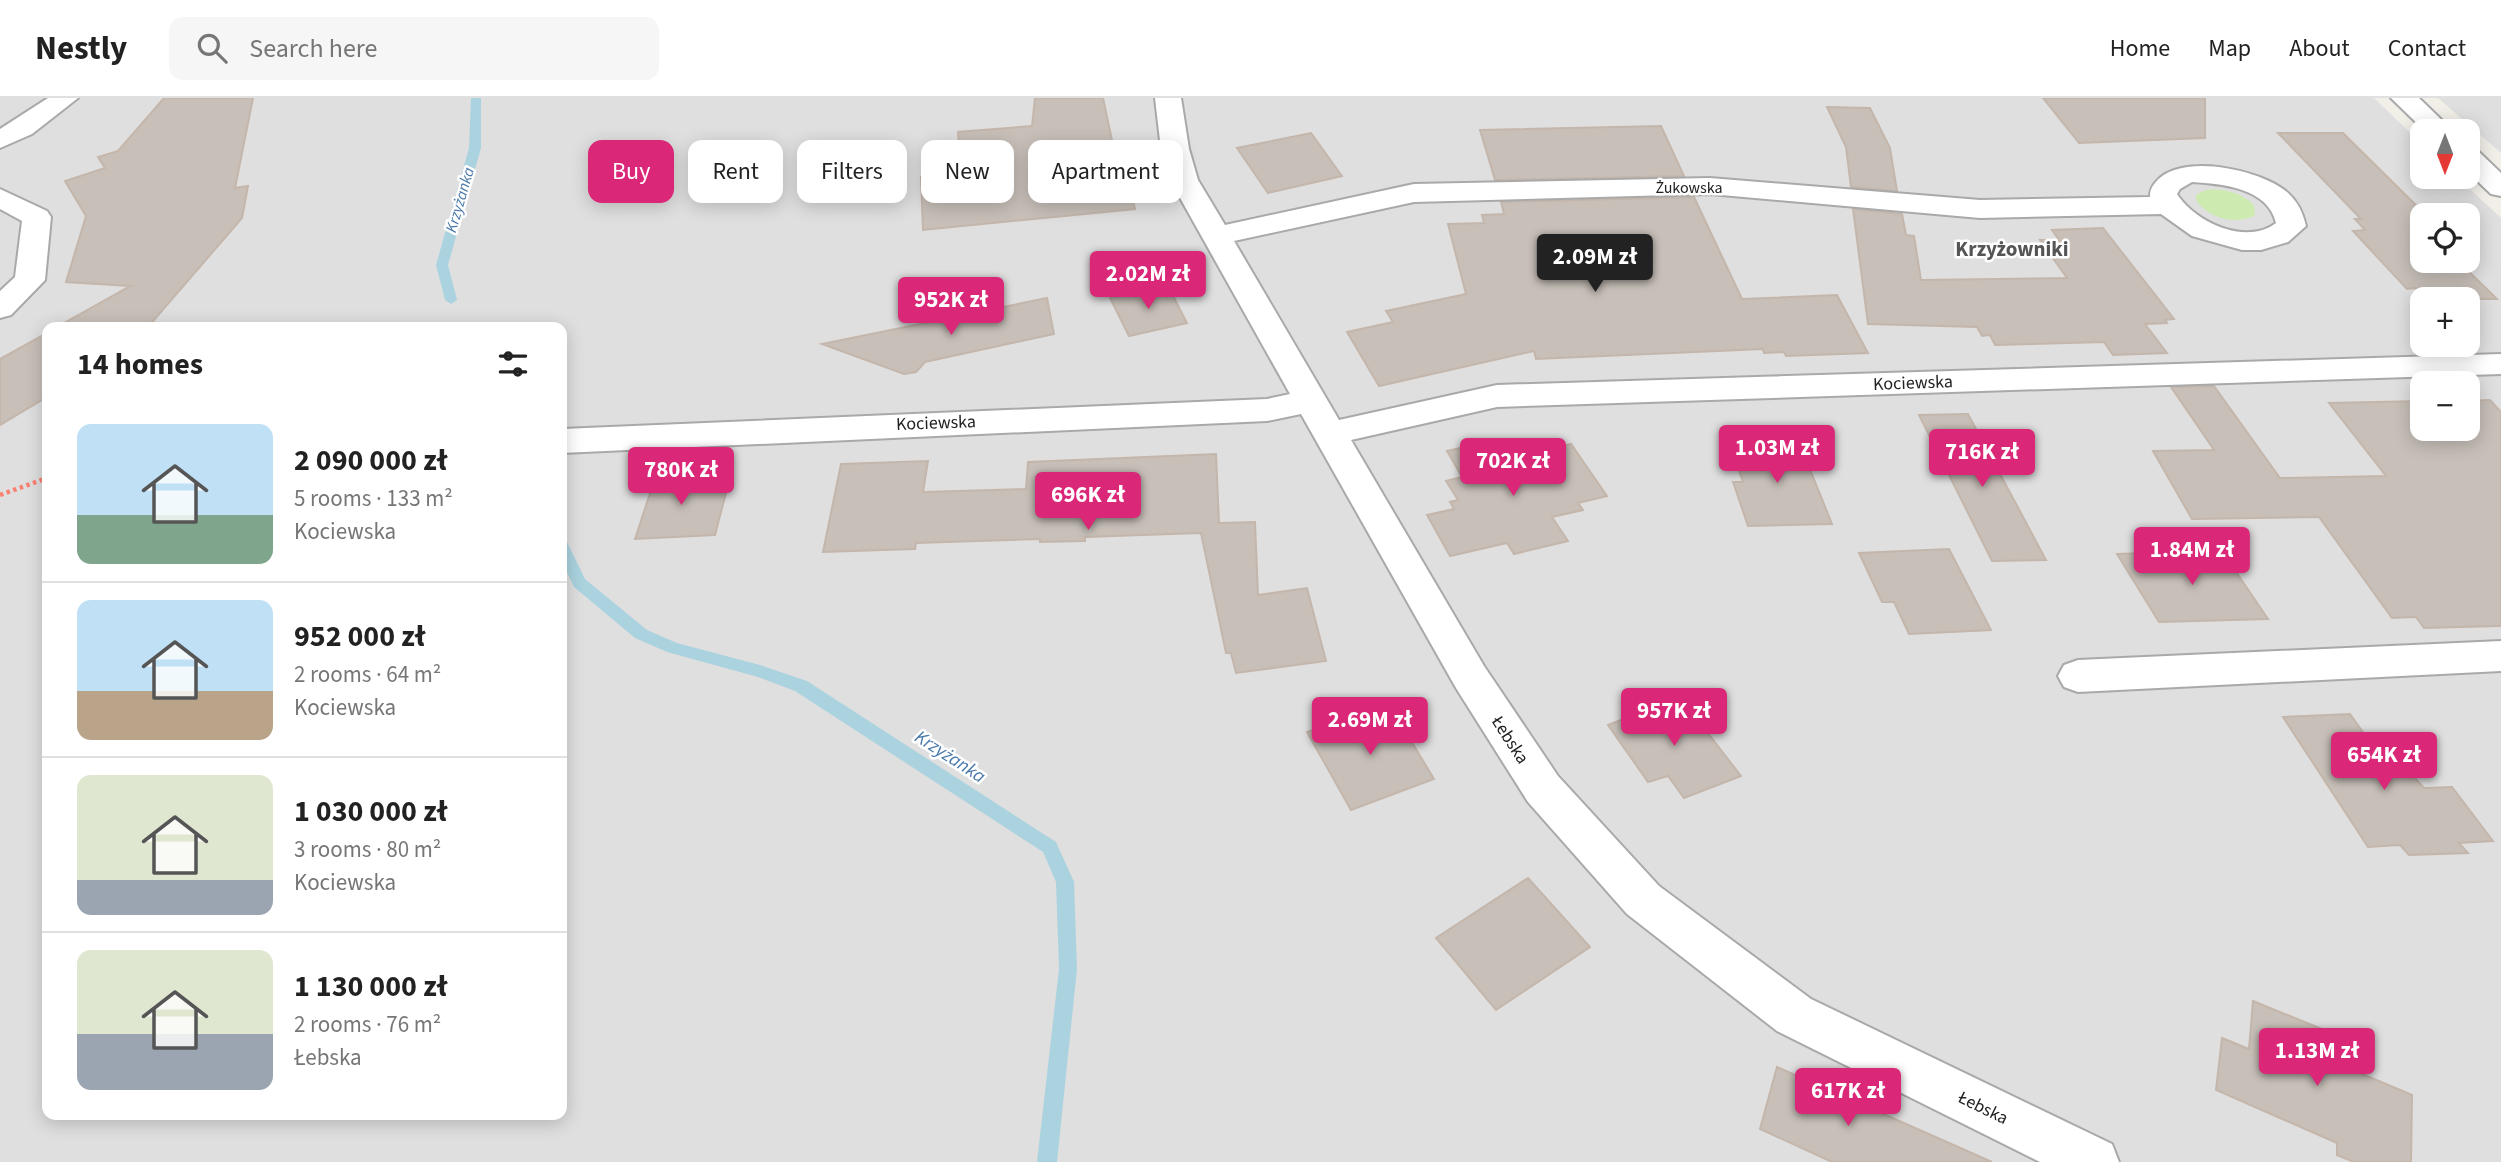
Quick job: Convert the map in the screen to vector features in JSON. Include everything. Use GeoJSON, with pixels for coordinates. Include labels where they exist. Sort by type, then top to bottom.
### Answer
{"type":"FeatureCollection","features":[{"type":"Feature","properties":{"kind":"street"},"geometry":{"type":"LineString","coordinates":[[0,140],[65,98]]}},
{"type":"Feature","properties":{"kind":"street","name":"Łebska"},"geometry":{"type":"LineString","coordinates":[[1168,98],[1173,135],[1184,180],[1308,401],[1470,677],[1543,789],[1643,900],[1794,1015],[2094,1162]]}},
{"type":"Feature","properties":{"kind":"street"},"geometry":{"type":"LineString","coordinates":[[2404,98],[2427,119]]}},
{"type":"Feature","properties":{"kind":"street"},"geometry":{"type":"LineString","coordinates":[[2480,168],[2501,188]]}},
{"type":"Feature","properties":{"kind":"street","name":"Żukowska"},"geometry":{"type":"LineString","coordinates":[[1215,236],[1414,193],[1710,186],[1980,209],[2167,205]]}},
{"type":"Feature","properties":{"kind":"street"},"geometry":{"type":"LineString","coordinates":[[0,198],[37,218],[30,280],[0,308]]}},
{"type":"Feature","properties":{"kind":"street","name":"Kociewska"},"geometry":{"type":"LineString","coordinates":[[1329,434],[1497,396],[2501,364]]}},
{"type":"Feature","properties":{"kind":"street","name":"Kociewska"},"geometry":{"type":"LineString","coordinates":[[567,441],[1267,410],[1308,401]]}},
{"type":"Feature","properties":{"kind":"street"},"geometry":{"type":"LineString","coordinates":[[2078,676],[2501,656]]}},
{"type":"Feature","properties":{"kind":"path"},"geometry":{"type":"LineString","coordinates":[[0,495],[42,480]]}},
{"type":"Feature","properties":{"kind":"shaded area"},"geometry":{"type":"Polygon","coordinates":[[[0,98],[2374,98],[2410,132],[2410,189],[2470,189],[2501,218],[2501,1162],[0,1162],[0,98]]]}},
{"type":"Feature","properties":{"kind":"shaded area"},"geometry":{"type":"Polygon","coordinates":[[[2438,98],[2501,98],[2501,153],[2480,135],[2480,119],[2462,119],[2438,98]]]}},
{"type":"Feature","properties":{"kind":"green space"},"geometry":{"type":"Polygon","coordinates":[[[2206,190],[2226,191],[2244,197],[2254,205],[2255,215],[2240,220],[2215,216],[2196,200],[2196,195],[2206,190]]]}},
{"type":"Feature","properties":{"kind":"building"},"geometry":{"type":"Polygon","coordinates":[[[164,98],[253,98],[235,188],[248,186],[242,218],[152,322],[66,322],[130,286],[66,282],[86,216],[65,181],[105,168],[98,157],[118,151],[164,98]]]}},
{"type":"Feature","properties":{"kind":"building"},"geometry":{"type":"Polygon","coordinates":[[[1035,98],[1103,98],[1112,140],[1028,140],[1028,203],[1134,203],[1135,209],[923,230],[922,203],[1014,203],[1014,140],[959,140],[958,132],[1032,126],[1035,98]]]}},
{"type":"Feature","properties":{"kind":"building"},"geometry":{"type":"Polygon","coordinates":[[[2043,98],[2205,98],[2205,138],[2079,143],[2043,98]]]}},
{"type":"Feature","properties":{"kind":"building"},"geometry":{"type":"Polygon","coordinates":[[[1827,107],[1870,108],[1890,148],[1897,191],[1851,187],[1846,147],[1827,107]]]}},
{"type":"Feature","properties":{"kind":"building"},"geometry":{"type":"Polygon","coordinates":[[[1661,126],[1684,176],[1495,180],[1480,130],[1661,126]]]}},
{"type":"Feature","properties":{"kind":"building"},"geometry":{"type":"Polygon","coordinates":[[[1311,133],[1342,176],[1268,193],[1237,148],[1311,133]]]}},
{"type":"Feature","properties":{"kind":"building"},"geometry":{"type":"Polygon","coordinates":[[[2278,133],[2343,133],[2414,203],[2410,203],[2410,273],[2470,273],[2497,299],[2480,299],[2480,287],[2407,289],[2353,231],[2365,230],[2355,219],[2361,219],[2278,133]]]}},
{"type":"Feature","properties":{"kind":"building"},"geometry":{"type":"Polygon","coordinates":[[[1694,197],[1742,299],[1837,295],[1868,353],[1786,356],[1784,352],[1764,353],[1763,349],[1536,359],[1534,351],[1379,386],[1347,332],[1393,322],[1386,311],[1466,294],[1448,224],[1484,223],[1482,215],[1504,214],[1501,202],[1694,197]]]}},
{"type":"Feature","properties":{"kind":"building"},"geometry":{"type":"Polygon","coordinates":[[[1853,209],[1902,214],[1906,235],[1914,236],[1921,280],[2067,278],[2040,240],[2059,240],[2052,230],[2103,228],[2174,319],[2165,320],[2167,323],[2145,324],[2167,353],[2113,355],[2104,342],[1995,345],[1990,335],[1982,336],[1977,327],[1868,324],[1853,209]]]}},
{"type":"Feature","properties":{"kind":"building"},"geometry":{"type":"Polygon","coordinates":[[[1168,286],[1187,323],[1129,336],[1110,298],[1168,286]]]}},
{"type":"Feature","properties":{"kind":"building"},"geometry":{"type":"Polygon","coordinates":[[[1047,298],[1054,334],[925,362],[916,372],[904,374],[822,344],[1047,298]]]}},
{"type":"Feature","properties":{"kind":"building"},"geometry":{"type":"Polygon","coordinates":[[[42,336],[42,400],[0,425],[0,359],[42,336]]]}},
{"type":"Feature","properties":{"kind":"building"},"geometry":{"type":"Polygon","coordinates":[[[2214,386],[2280,478],[2386,476],[2329,403],[2410,401],[2410,441],[2480,441],[2480,400],[2490,400],[2501,412],[2501,626],[2424,628],[2416,617],[2392,618],[2319,517],[2192,519],[2153,451],[2214,450],[2171,387],[2214,386]]]}},
{"type":"Feature","properties":{"kind":"building"},"geometry":{"type":"Polygon","coordinates":[[[1968,414],[2046,560],[1992,561],[1919,415],[1968,414]]]}},
{"type":"Feature","properties":{"kind":"building"},"geometry":{"type":"Polygon","coordinates":[[[1496,440],[1508,459],[1571,444],[1607,496],[1578,503],[1583,510],[1552,517],[1568,541],[1514,554],[1507,543],[1450,556],[1427,515],[1454,509],[1450,502],[1458,500],[1446,481],[1462,477],[1447,451],[1496,440]]]}},
{"type":"Feature","properties":{"kind":"building"},"geometry":{"type":"Polygon","coordinates":[[[1799,442],[1832,524],[1748,526],[1733,482],[1743,482],[1729,443],[1799,442]]]}},
{"type":"Feature","properties":{"kind":"building"},"geometry":{"type":"Polygon","coordinates":[[[1216,454],[1219,523],[1255,522],[1258,595],[1307,588],[1326,661],[1236,673],[1231,653],[1226,653],[1201,533],[1085,537],[1085,541],[1040,542],[1040,539],[916,543],[915,549],[823,552],[841,464],[928,461],[923,492],[1026,489],[1028,462],[1216,454]]]}},
{"type":"Feature","properties":{"kind":"building"},"geometry":{"type":"Polygon","coordinates":[[[703,470],[698,490],[727,489],[715,535],[635,539],[657,472],[703,470]]]}},
{"type":"Feature","properties":{"kind":"building"},"geometry":{"type":"Polygon","coordinates":[[[1949,549],[1991,630],[1909,634],[1894,602],[1882,602],[1859,553],[1949,549]]]}},
{"type":"Feature","properties":{"kind":"building"},"geometry":{"type":"Polygon","coordinates":[[[2222,551],[2268,619],[2159,622],[2117,554],[2222,551]]]}},
{"type":"Feature","properties":{"kind":"building"},"geometry":{"type":"Polygon","coordinates":[[[1680,697],[1741,776],[1684,798],[1668,776],[1648,782],[1608,725],[1680,697]]]}},
{"type":"Feature","properties":{"kind":"building"},"geometry":{"type":"Polygon","coordinates":[[[1376,707],[1378,716],[1393,711],[1434,779],[1351,810],[1307,732],[1376,707]]]}},
{"type":"Feature","properties":{"kind":"building"},"geometry":{"type":"Polygon","coordinates":[[[2350,714],[2385,763],[2415,778],[2424,788],[2452,787],[2493,841],[2459,843],[2468,853],[2409,855],[2400,845],[2368,847],[2283,717],[2350,714]]]}},
{"type":"Feature","properties":{"kind":"building"},"geometry":{"type":"Polygon","coordinates":[[[1528,878],[1590,947],[1496,1010],[1436,938],[1528,878]]]}},
{"type":"Feature","properties":{"kind":"building"},"geometry":{"type":"Polygon","coordinates":[[[2253,1001],[2349,1040],[2348,1068],[2412,1095],[2411,1162],[2354,1162],[2337,1155],[2337,1143],[2216,1090],[2222,1038],[2249,1049],[2253,1001]]]}},
{"type":"Feature","properties":{"kind":"building"},"geometry":{"type":"Polygon","coordinates":[[[1777,1067],[1992,1162],[1832,1162],[1760,1129],[1777,1067]]]}},
{"type":"Feature","properties":{"kind":"waterway","name":"Krzyżanka"},"geometry":{"type":"LineString","coordinates":[[451,300],[442,265],[475,148],[476,98]]}},
{"type":"Feature","properties":{"kind":"waterway","name":"Krzyżanka"},"geometry":{"type":"LineString","coordinates":[[567,557],[579,583],[641,634],[673,648],[760,671],[801,686],[1050,847],[1065,882],[1068,969],[1047,1162]]}},
{"type":"Feature","properties":{"kind":"district","name":"Krzyżowniki"},"geometry":{"type":"Point","coordinates":[2012,249]}}]}
